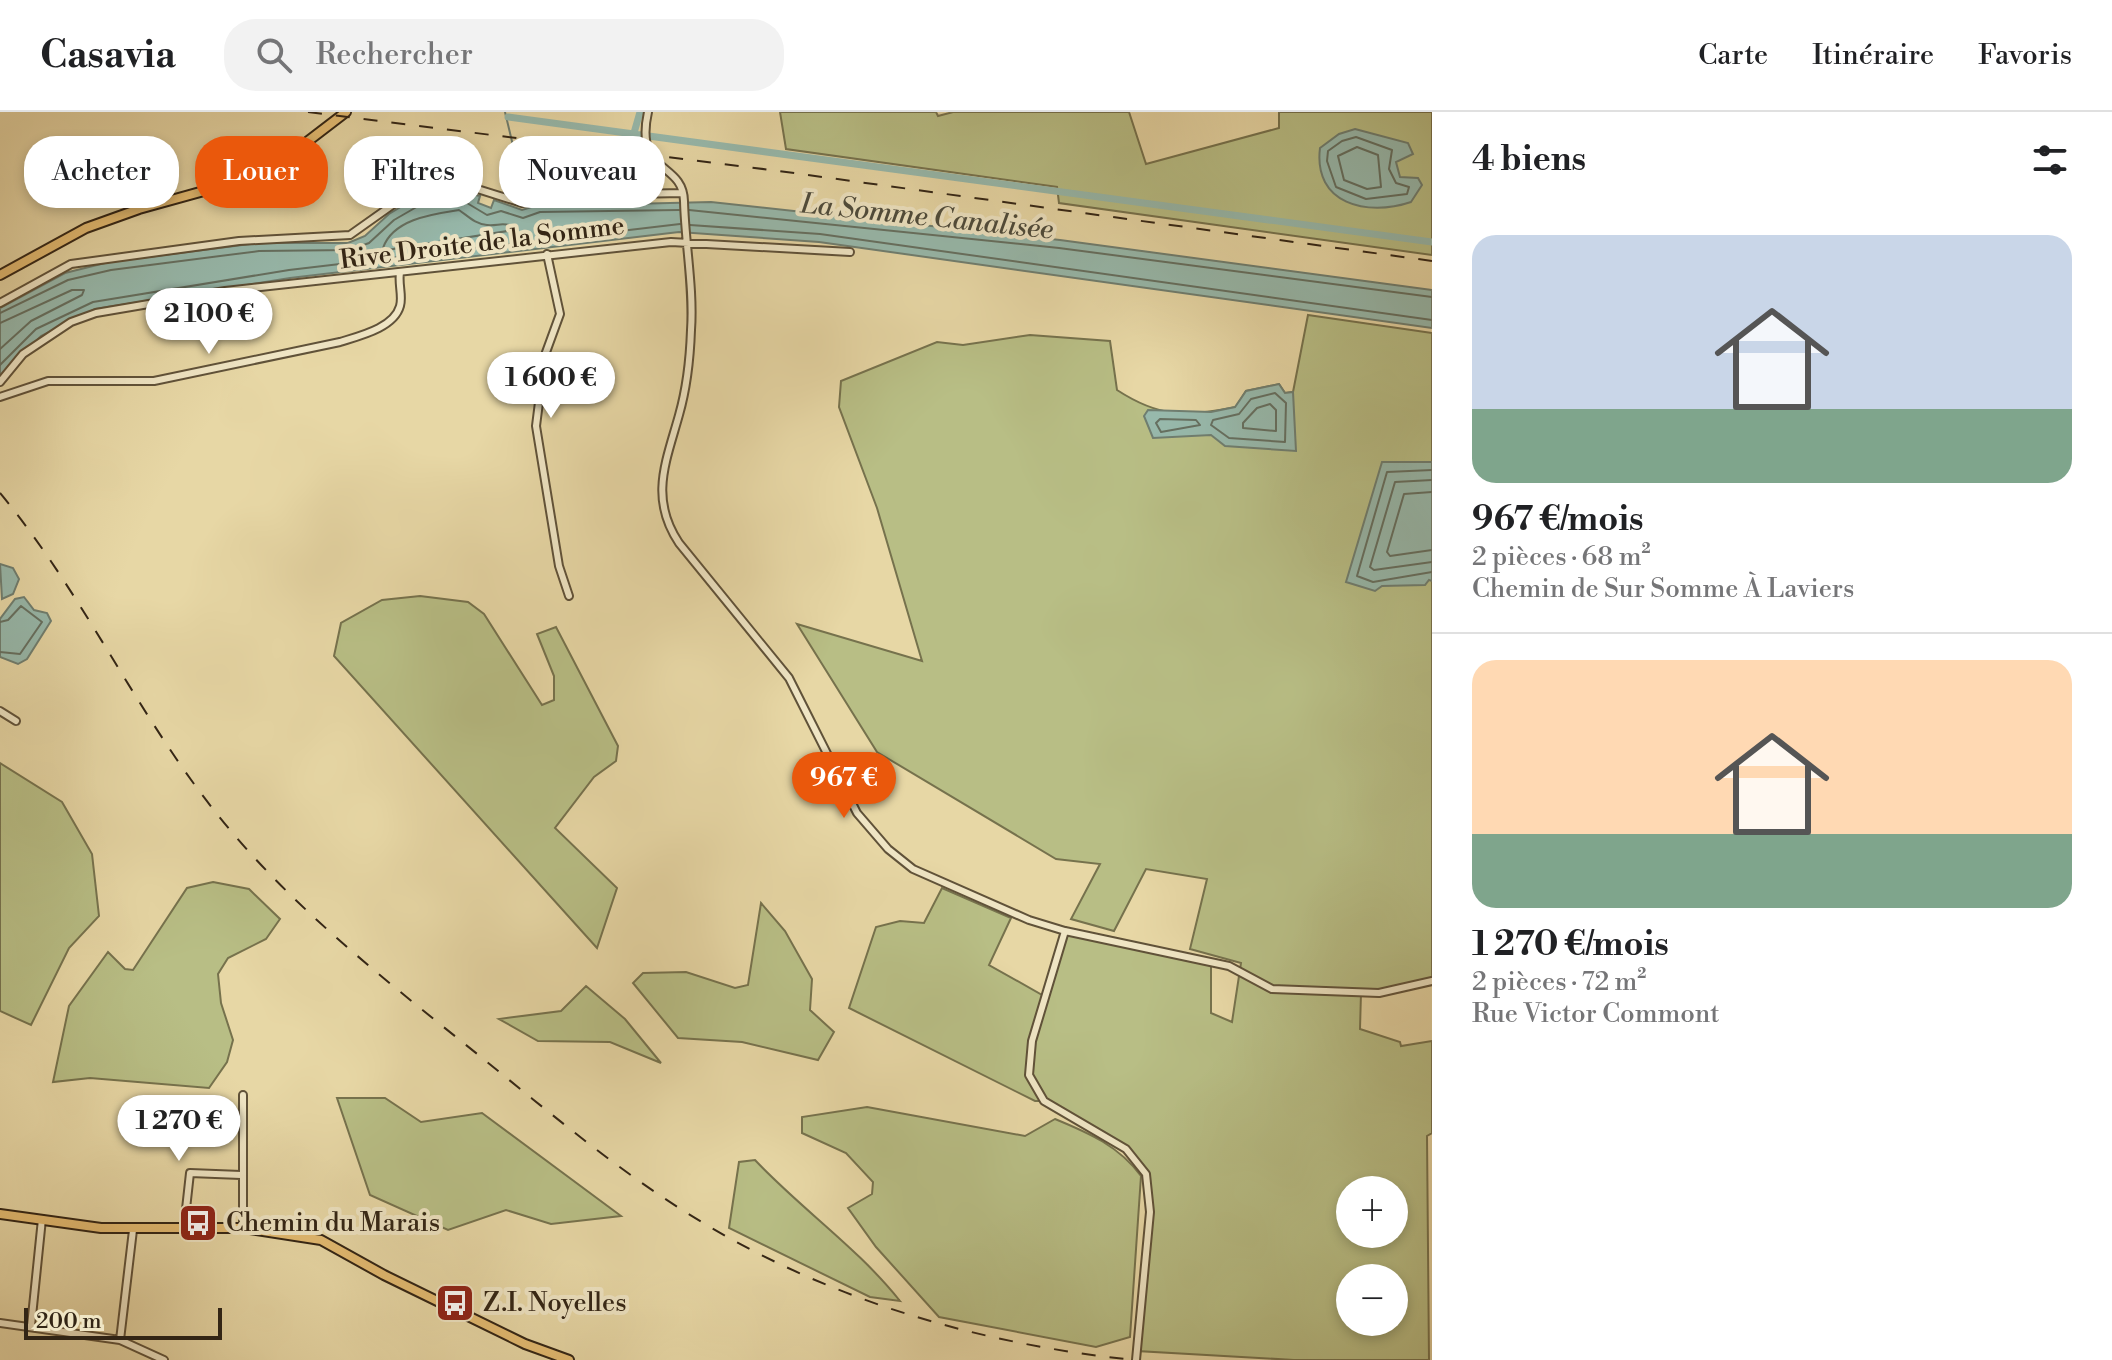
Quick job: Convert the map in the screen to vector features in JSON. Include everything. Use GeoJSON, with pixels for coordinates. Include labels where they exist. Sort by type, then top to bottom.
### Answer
{"type":"FeatureCollection","features":[{"type":"Feature","properties":{"kind":"main road"},"geometry":{"type":"LineString","coordinates":[[0,275],[86,228],[139,209],[265,174],[346,112]]}},
{"type":"Feature","properties":{"kind":"main road"},"geometry":{"type":"LineString","coordinates":[[0,1214],[133,1230],[243,1228],[291,1233],[329,1243],[384,1275],[536,1349],[569,1360]]}},
{"type":"Feature","properties":{"kind":"street"},"geometry":{"type":"LineString","coordinates":[[648,112],[645,139],[650,158],[675,179],[684,196],[684,240],[691,312],[686,386],[661,474],[661,495],[673,534],[789,678],[823,740],[851,804],[888,849],[929,877],[992,901],[1029,920],[1065,931],[1220,964],[1272,989],[1379,993],[1432,981]]}},
{"type":"Feature","properties":{"kind":"street"},"geometry":{"type":"LineString","coordinates":[[0,303],[71,264],[239,241],[350,235],[398,201],[417,192],[471,187],[529,202],[575,195],[684,196]]}},
{"type":"Feature","properties":{"kind":"street","name":"Rive Droite de la Somme"},"geometry":{"type":"LineString","coordinates":[[0,382],[23,354],[40,340],[96,313],[225,291],[684,240],[850,252]]}},
{"type":"Feature","properties":{"kind":"street"},"geometry":{"type":"LineString","coordinates":[[547,254],[560,314],[545,355],[536,426],[559,566],[569,596]]}},
{"type":"Feature","properties":{"kind":"street"},"geometry":{"type":"LineString","coordinates":[[0,397],[48,381],[154,381],[368,334],[395,314],[400,306],[400,273]]}},
{"type":"Feature","properties":{"kind":"street"},"geometry":{"type":"LineString","coordinates":[[0,711],[16,721]]}},
{"type":"Feature","properties":{"kind":"street"},"geometry":{"type":"LineString","coordinates":[[1065,931],[1032,1041],[1029,1075],[1044,1101],[1126,1149],[1146,1174],[1150,1212],[1136,1360]]}},
{"type":"Feature","properties":{"kind":"street"},"geometry":{"type":"LineString","coordinates":[[243,1095],[243,1228]]}},
{"type":"Feature","properties":{"kind":"street"},"geometry":{"type":"LineString","coordinates":[[184,1227],[190,1173],[241,1175]]}},
{"type":"Feature","properties":{"kind":"street"},"geometry":{"type":"LineString","coordinates":[[31,1326],[42,1219]]}},
{"type":"Feature","properties":{"kind":"street"},"geometry":{"type":"LineString","coordinates":[[120,1340],[133,1230]]}},
{"type":"Feature","properties":{"kind":"street"},"geometry":{"type":"LineString","coordinates":[[0,1323],[120,1340],[164,1360]]}},
{"type":"Feature","properties":{"kind":"green space"},"geometry":{"type":"Polygon","coordinates":[[[780,112],[936,112],[938,116],[953,112],[1129,112],[1146,164],[1279,128],[1279,112],[1432,112],[1432,255],[1059,203],[1057,187],[786,149],[780,112]]]}},
{"type":"Feature","properties":{"kind":"green space"},"geometry":{"type":"Polygon","coordinates":[[[1308,315],[1432,333],[1432,981],[1361,993],[1360,1029],[1400,1042],[1401,1046],[1432,1041],[1432,1133],[1427,1136],[1429,1360],[1294,1360],[1137,1351],[1149,1225],[1146,1174],[1126,1149],[1044,1101],[1035,1101],[849,1008],[876,927],[900,921],[924,923],[942,888],[1011,918],[989,965],[1044,996],[1065,931],[1211,961],[1211,1013],[1232,1022],[1241,963],[1190,949],[1207,879],[1146,869],[1114,931],[1071,919],[1100,864],[1056,859],[877,752],[797,624],[922,661],[877,508],[839,407],[841,381],[937,342],[963,345],[1030,335],[1110,341],[1117,390],[1160,410],[1188,413],[1236,407],[1246,391],[1279,384],[1285,393],[1293,392],[1308,315]]]}},
{"type":"Feature","properties":{"kind":"green space"},"geometry":{"type":"Polygon","coordinates":[[[420,596],[468,602],[484,614],[542,705],[554,700],[554,676],[537,634],[556,627],[618,746],[616,761],[594,777],[555,828],[617,888],[597,948],[334,656],[341,623],[382,600],[420,596]]]}},
{"type":"Feature","properties":{"kind":"green space"},"geometry":{"type":"Polygon","coordinates":[[[0,763],[62,802],[92,854],[99,916],[69,948],[31,1025],[0,1011],[0,763]]]}},
{"type":"Feature","properties":{"kind":"green space"},"geometry":{"type":"Polygon","coordinates":[[[213,882],[249,889],[280,919],[266,939],[228,958],[218,974],[221,1003],[233,1040],[227,1062],[209,1088],[90,1078],[53,1082],[69,1006],[108,952],[125,969],[133,970],[187,888],[213,882]]]}},
{"type":"Feature","properties":{"kind":"green space"},"geometry":{"type":"Polygon","coordinates":[[[761,903],[785,931],[812,979],[810,1010],[834,1032],[818,1060],[742,1042],[678,1038],[633,983],[643,973],[686,972],[735,988],[748,985],[761,903]]]}},
{"type":"Feature","properties":{"kind":"green space"},"geometry":{"type":"Polygon","coordinates":[[[586,986],[625,1019],[661,1063],[610,1042],[538,1041],[499,1019],[561,1011],[586,986]]]}},
{"type":"Feature","properties":{"kind":"green space"},"geometry":{"type":"Polygon","coordinates":[[[337,1098],[385,1098],[421,1122],[482,1113],[621,1216],[551,1224],[506,1210],[448,1230],[370,1195],[337,1098]]]}},
{"type":"Feature","properties":{"kind":"green space"},"geometry":{"type":"Polygon","coordinates":[[[867,1107],[1025,1136],[1055,1119],[1091,1135],[1123,1156],[1141,1176],[1130,1337],[1096,1347],[939,1317],[876,1247],[848,1208],[872,1194],[873,1182],[846,1153],[802,1133],[802,1117],[867,1107]]]}},
{"type":"Feature","properties":{"kind":"green space"},"geometry":{"type":"Polygon","coordinates":[[[755,1160],[848,1246],[900,1301],[870,1297],[729,1228],[739,1162],[755,1160]]]}},
{"type":"Feature","properties":{"kind":"water"},"geometry":{"type":"Polygon","coordinates":[[[1355,129],[1408,143],[1413,154],[1396,162],[1400,177],[1418,178],[1422,185],[1411,202],[1377,208],[1346,202],[1334,194],[1325,182],[1320,167],[1320,148],[1339,134],[1355,129]]]}},
{"type":"Feature","properties":{"kind":"water"},"geometry":{"type":"Polygon","coordinates":[[[494,200],[499,202],[499,208],[522,210],[665,208],[665,203],[711,202],[1060,240],[1432,290],[1432,328],[819,242],[679,232],[290,278],[95,309],[41,336],[0,377],[0,308],[65,273],[109,262],[258,243],[348,243],[365,236],[399,208],[483,208],[483,205],[491,208],[494,200]]]}},
{"type":"Feature","properties":{"kind":"water"},"geometry":{"type":"Polygon","coordinates":[[[1279,384],[1285,393],[1293,392],[1296,451],[1225,446],[1211,435],[1153,438],[1144,416],[1148,410],[1211,412],[1235,407],[1246,391],[1279,384]]]}},
{"type":"Feature","properties":{"kind":"water"},"geometry":{"type":"Polygon","coordinates":[[[1382,462],[1432,462],[1432,581],[1425,585],[1382,586],[1375,591],[1346,582],[1382,462]]]}},
{"type":"Feature","properties":{"kind":"water"},"geometry":{"type":"Polygon","coordinates":[[[0,564],[13,568],[19,579],[13,594],[2,599],[0,564]]]}},
{"type":"Feature","properties":{"kind":"water"},"geometry":{"type":"Polygon","coordinates":[[[24,597],[34,610],[47,613],[51,621],[27,659],[18,664],[0,657],[0,619],[15,599],[24,597]]]}},
{"type":"Feature","properties":{"kind":"waterway"},"geometry":{"type":"LineString","coordinates":[[505,112],[511,136]]}},
{"type":"Feature","properties":{"kind":"waterway"},"geometry":{"type":"LineString","coordinates":[[634,133],[640,112]]}},
{"type":"Feature","properties":{"kind":"waterway"},"geometry":{"type":"LineString","coordinates":[[508,117],[1432,242]]}},
{"type":"Feature","properties":{"kind":"railway"},"geometry":{"type":"LineString","coordinates":[[308,112],[779,171],[1432,261]]}},
{"type":"Feature","properties":{"kind":"railway"},"geometry":{"type":"LineString","coordinates":[[0,493],[58,571],[188,775],[217,814],[272,877],[364,962],[600,1152],[657,1194],[738,1243],[846,1293],[959,1329],[1076,1353],[1135,1360]]}},
{"type":"Feature","properties":{"kind":"place","name":"Chemin du Marais"},"geometry":{"type":"Point","coordinates":[198,1223]}},
{"type":"Feature","properties":{"kind":"place","name":"Z.I. Noyelles"},"geometry":{"type":"Point","coordinates":[455,1303]}},
{"type":"Feature","properties":{"kind":"water label","name":"La Somme Canalisée"},"geometry":{"type":"Point","coordinates":[927,217]}}]}
